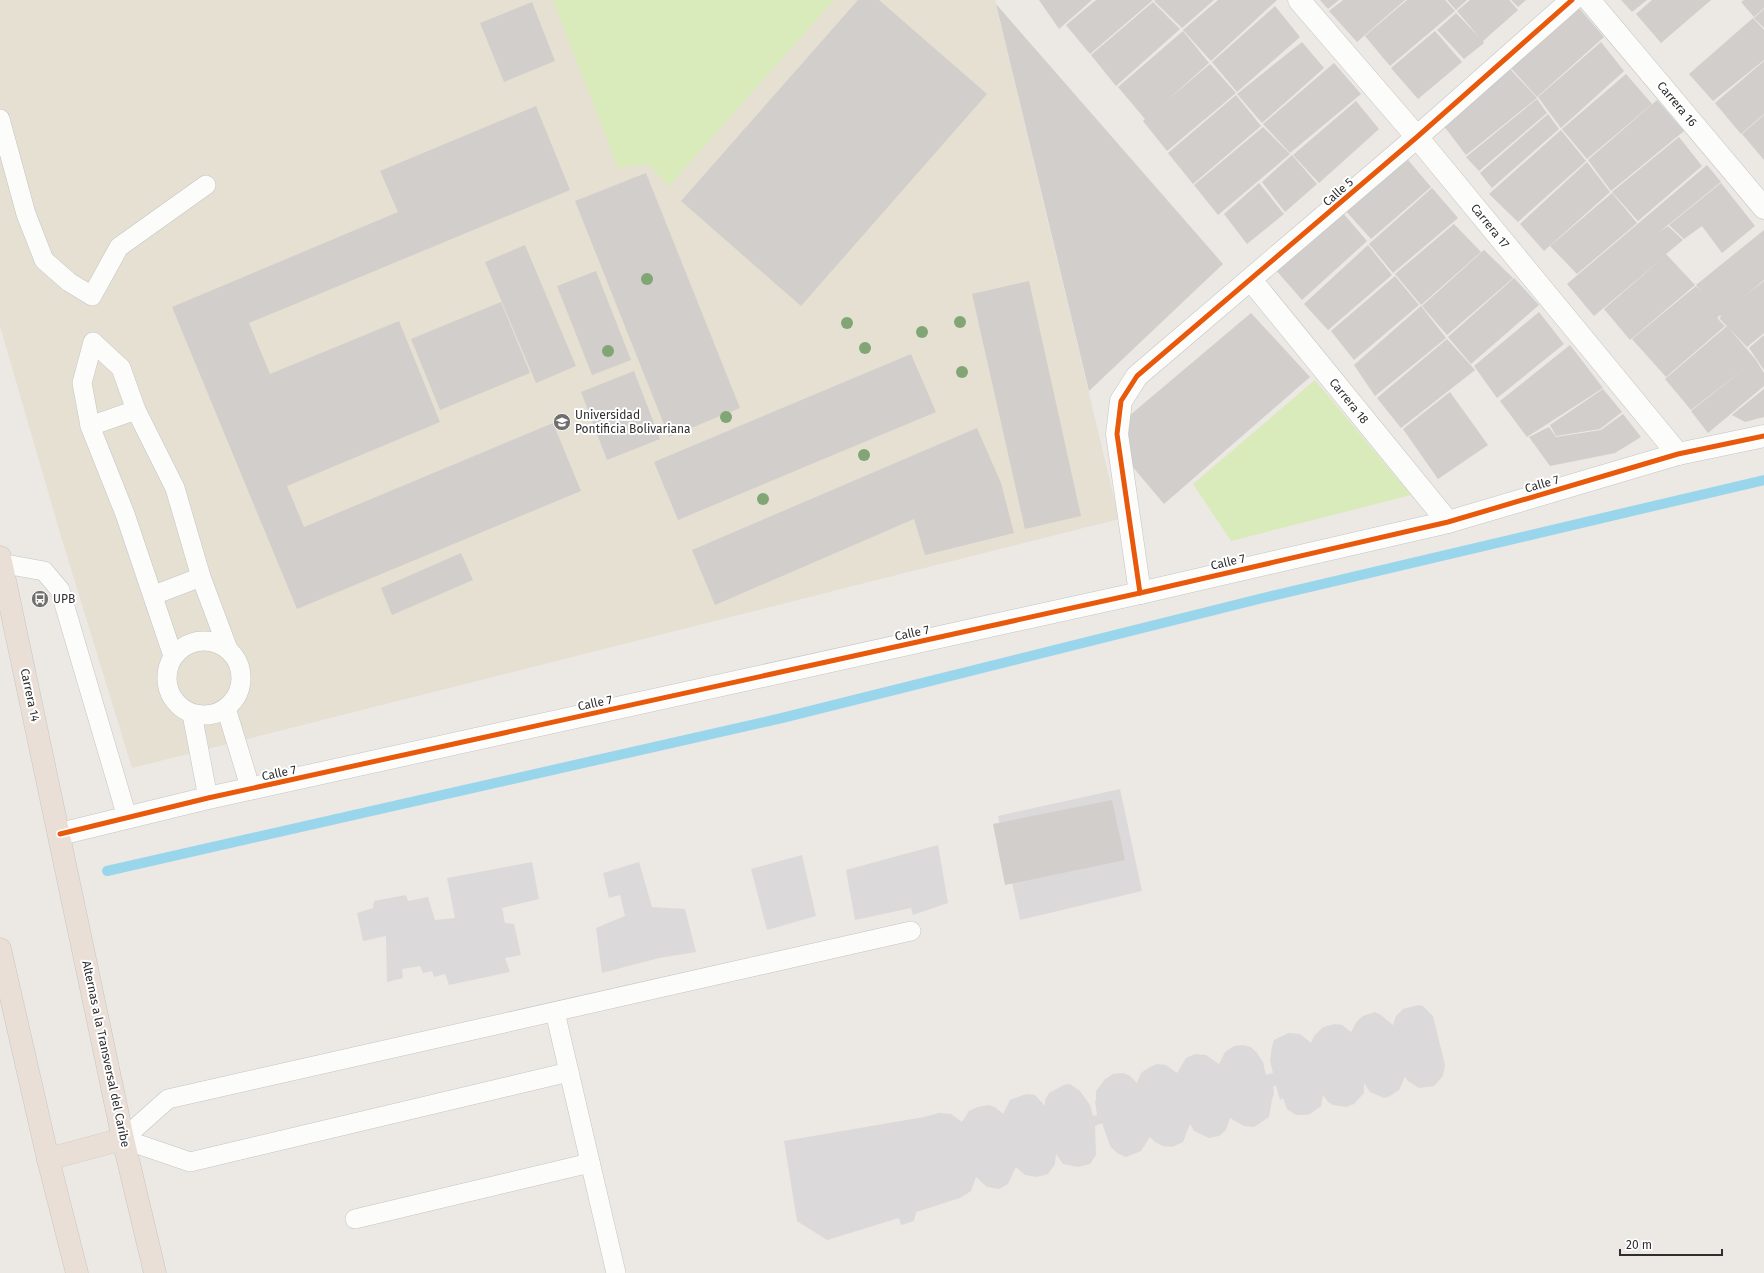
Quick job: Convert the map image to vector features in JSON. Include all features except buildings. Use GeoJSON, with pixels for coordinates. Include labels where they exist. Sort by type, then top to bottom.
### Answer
{"type":"FeatureCollection","features":[{"type":"Feature","properties":{"kind":"highway","name":"Carrera 14"},"geometry":{"type":"LineString","coordinates":[[0,561],[60,834]]}},
{"type":"Feature","properties":{"kind":"highway","name":"Alternas a la Transversal del Caribe"},"geometry":{"type":"LineString","coordinates":[[60,834],[123,1139],[155,1273]]}},
{"type":"Feature","properties":{"kind":"highway"},"geometry":{"type":"LineString","coordinates":[[0,949],[48,1158],[78,1273]]}},
{"type":"Feature","properties":{"kind":"highway"},"geometry":{"type":"LineString","coordinates":[[48,1158],[123,1139]]}},
{"type":"Feature","properties":{"kind":"street","name":"Carrera 17"},"geometry":{"type":"LineString","coordinates":[[1299,0],[1417,137],[1678,454]]}},
{"type":"Feature","properties":{"kind":"street","name":"Calle 5"},"geometry":{"type":"LineString","coordinates":[[1140,593],[1117,434],[1121,401],[1137,376],[1417,137],[1572,0]]}},
{"type":"Feature","properties":{"kind":"street","name":"Carrera 16"},"geometry":{"type":"LineString","coordinates":[[1589,0],[1764,208]]}},
{"type":"Feature","properties":{"kind":"street","name":"Carrera 18"},"geometry":{"type":"LineString","coordinates":[[1251,280],[1448,522]]}},
{"type":"Feature","properties":{"kind":"street","name":"Calle 7"},"geometry":{"type":"LineString","coordinates":[[60,834],[208,798],[251,790],[1140,593],[1448,522],[1678,454],[1764,436]]}},
{"type":"Feature","properties":{"kind":"lane"},"geometry":{"type":"LineString","coordinates":[[0,119],[26,214],[44,260],[69,282],[92,296],[119,246],[206,185]]}},
{"type":"Feature","properties":{"kind":"lane"},"geometry":{"type":"LineString","coordinates":[[173,656],[154,595],[125,514],[90,426],[82,383],[93,342],[121,368],[136,410],[175,488],[201,577],[228,649],[239,665],[241,684],[236,698],[226,708],[209,715],[192,714],[176,704],[166,686],[167,667],[173,656],[190,643],[196,642],[210,641],[228,649]]}},
{"type":"Feature","properties":{"kind":"lane"},"geometry":{"type":"LineString","coordinates":[[90,426],[136,410]]}},
{"type":"Feature","properties":{"kind":"lane"},"geometry":{"type":"LineString","coordinates":[[0,561],[44,571],[60,590],[127,817]]}},
{"type":"Feature","properties":{"kind":"lane"},"geometry":{"type":"LineString","coordinates":[[154,595],[201,577]]}},
{"type":"Feature","properties":{"kind":"lane"},"geometry":{"type":"LineString","coordinates":[[226,708],[251,790]]}},
{"type":"Feature","properties":{"kind":"lane"},"geometry":{"type":"LineString","coordinates":[[192,714],[208,798]]}},
{"type":"Feature","properties":{"kind":"lane"},"geometry":{"type":"LineString","coordinates":[[569,1072],[190,1162],[123,1139],[168,1098],[911,931]]}},
{"type":"Feature","properties":{"kind":"lane"},"geometry":{"type":"LineString","coordinates":[[555,1012],[616,1273]]}},
{"type":"Feature","properties":{"kind":"lane"},"geometry":{"type":"LineString","coordinates":[[355,1219],[590,1163]]}},
{"type":"Feature","properties":{"kind":"shaded area","name":"Universidad Pontificia Bolivariana"},"geometry":{"type":"Polygon","coordinates":[[[0,0],[995,0],[1119,519],[132,768],[60,533],[0,326],[0,0]]]}},
{"type":"Feature","properties":{"kind":"shaded area"},"geometry":{"type":"Polygon","coordinates":[[[1120,789],[1142,891],[1020,920],[998,816],[1120,789]]]}},
{"type":"Feature","properties":{"kind":"shaded area"},"geometry":{"type":"Polygon","coordinates":[[[938,845],[948,903],[913,915],[911,908],[855,920],[846,870],[938,845]]]}},
{"type":"Feature","properties":{"kind":"shaded area"},"geometry":{"type":"Polygon","coordinates":[[[802,855],[816,916],[767,930],[751,869],[802,855]]]}},
{"type":"Feature","properties":{"kind":"shaded area"},"geometry":{"type":"Polygon","coordinates":[[[532,862],[539,899],[502,908],[505,923],[514,924],[521,955],[505,958],[510,972],[449,985],[445,974],[434,977],[432,971],[423,973],[420,966],[402,969],[403,978],[387,982],[386,936],[363,941],[357,913],[373,908],[374,901],[406,895],[408,901],[428,897],[435,920],[455,918],[447,878],[532,862]]]}},
{"type":"Feature","properties":{"kind":"shaded area"},"geometry":{"type":"Polygon","coordinates":[[[639,862],[652,907],[685,909],[696,952],[659,958],[602,973],[596,928],[625,916],[620,895],[609,898],[603,873],[639,862]]]}},
{"type":"Feature","properties":{"kind":"shaded area"},"geometry":{"type":"Polygon","coordinates":[[[1418,1005],[1423,1006],[1433,1016],[1445,1065],[1443,1076],[1434,1086],[1419,1088],[1408,1081],[1405,1077],[1399,1090],[1384,1098],[1370,1092],[1364,1083],[1364,1093],[1354,1104],[1346,1107],[1333,1105],[1328,1102],[1323,1095],[1321,1106],[1310,1114],[1296,1115],[1287,1109],[1283,1098],[1280,1100],[1276,1086],[1273,1086],[1274,1094],[1269,1117],[1254,1127],[1244,1126],[1230,1118],[1226,1130],[1219,1136],[1209,1138],[1194,1131],[1190,1124],[1183,1142],[1172,1147],[1163,1146],[1155,1142],[1150,1137],[1141,1151],[1126,1157],[1117,1153],[1110,1146],[1102,1123],[1095,1126],[1096,1155],[1090,1164],[1078,1167],[1063,1164],[1056,1154],[1055,1164],[1048,1174],[1037,1177],[1025,1175],[1016,1167],[1008,1184],[999,1189],[987,1187],[976,1177],[971,1191],[960,1198],[916,1212],[914,1221],[901,1225],[899,1218],[827,1240],[797,1221],[784,1141],[924,1117],[939,1113],[951,1114],[962,1122],[969,1111],[988,1105],[995,1107],[1003,1114],[1010,1100],[1026,1094],[1035,1095],[1045,1106],[1045,1100],[1049,1093],[1064,1085],[1070,1084],[1080,1091],[1090,1105],[1093,1116],[1097,1115],[1095,1101],[1096,1091],[1105,1079],[1113,1074],[1123,1073],[1130,1076],[1137,1083],[1141,1073],[1157,1064],[1166,1065],[1177,1073],[1186,1058],[1195,1054],[1206,1055],[1219,1064],[1225,1052],[1234,1046],[1243,1045],[1251,1047],[1257,1053],[1263,1062],[1266,1075],[1273,1073],[1270,1061],[1274,1040],[1282,1036],[1289,1033],[1300,1034],[1311,1043],[1314,1036],[1323,1027],[1335,1024],[1342,1025],[1351,1032],[1357,1021],[1363,1016],[1375,1012],[1393,1025],[1396,1016],[1403,1009],[1418,1005]]]}},
{"type":"Feature","properties":{"kind":"green space"},"geometry":{"type":"Polygon","coordinates":[[[553,0],[834,0],[669,186],[648,164],[618,168],[553,0]]]}},
{"type":"Feature","properties":{"kind":"green space"},"geometry":{"type":"Polygon","coordinates":[[[1315,380],[1411,495],[1231,541],[1193,484],[1315,380]]]}},
{"type":"Feature","properties":{"kind":"waterway"},"geometry":{"type":"LineString","coordinates":[[107,871],[782,718],[1263,598],[1764,480]]}},
{"type":"Feature","properties":{"kind":"cycle path"},"geometry":{"type":"LineString","coordinates":[[1140,593],[1117,434],[1121,401],[1137,376],[1417,137],[1572,0]]}},
{"type":"Feature","properties":{"kind":"cycle path"},"geometry":{"type":"LineString","coordinates":[[60,834],[208,798],[1140,593],[1448,522],[1678,454],[1764,436]]}},
{"type":"Feature","properties":{"kind":"place","name":"Universidad Pontificia Bolivariana"},"geometry":{"type":"Point","coordinates":[562,422]}},
{"type":"Feature","properties":{"kind":"place","name":"UPB"},"geometry":{"type":"Point","coordinates":[40,599]}}]}
